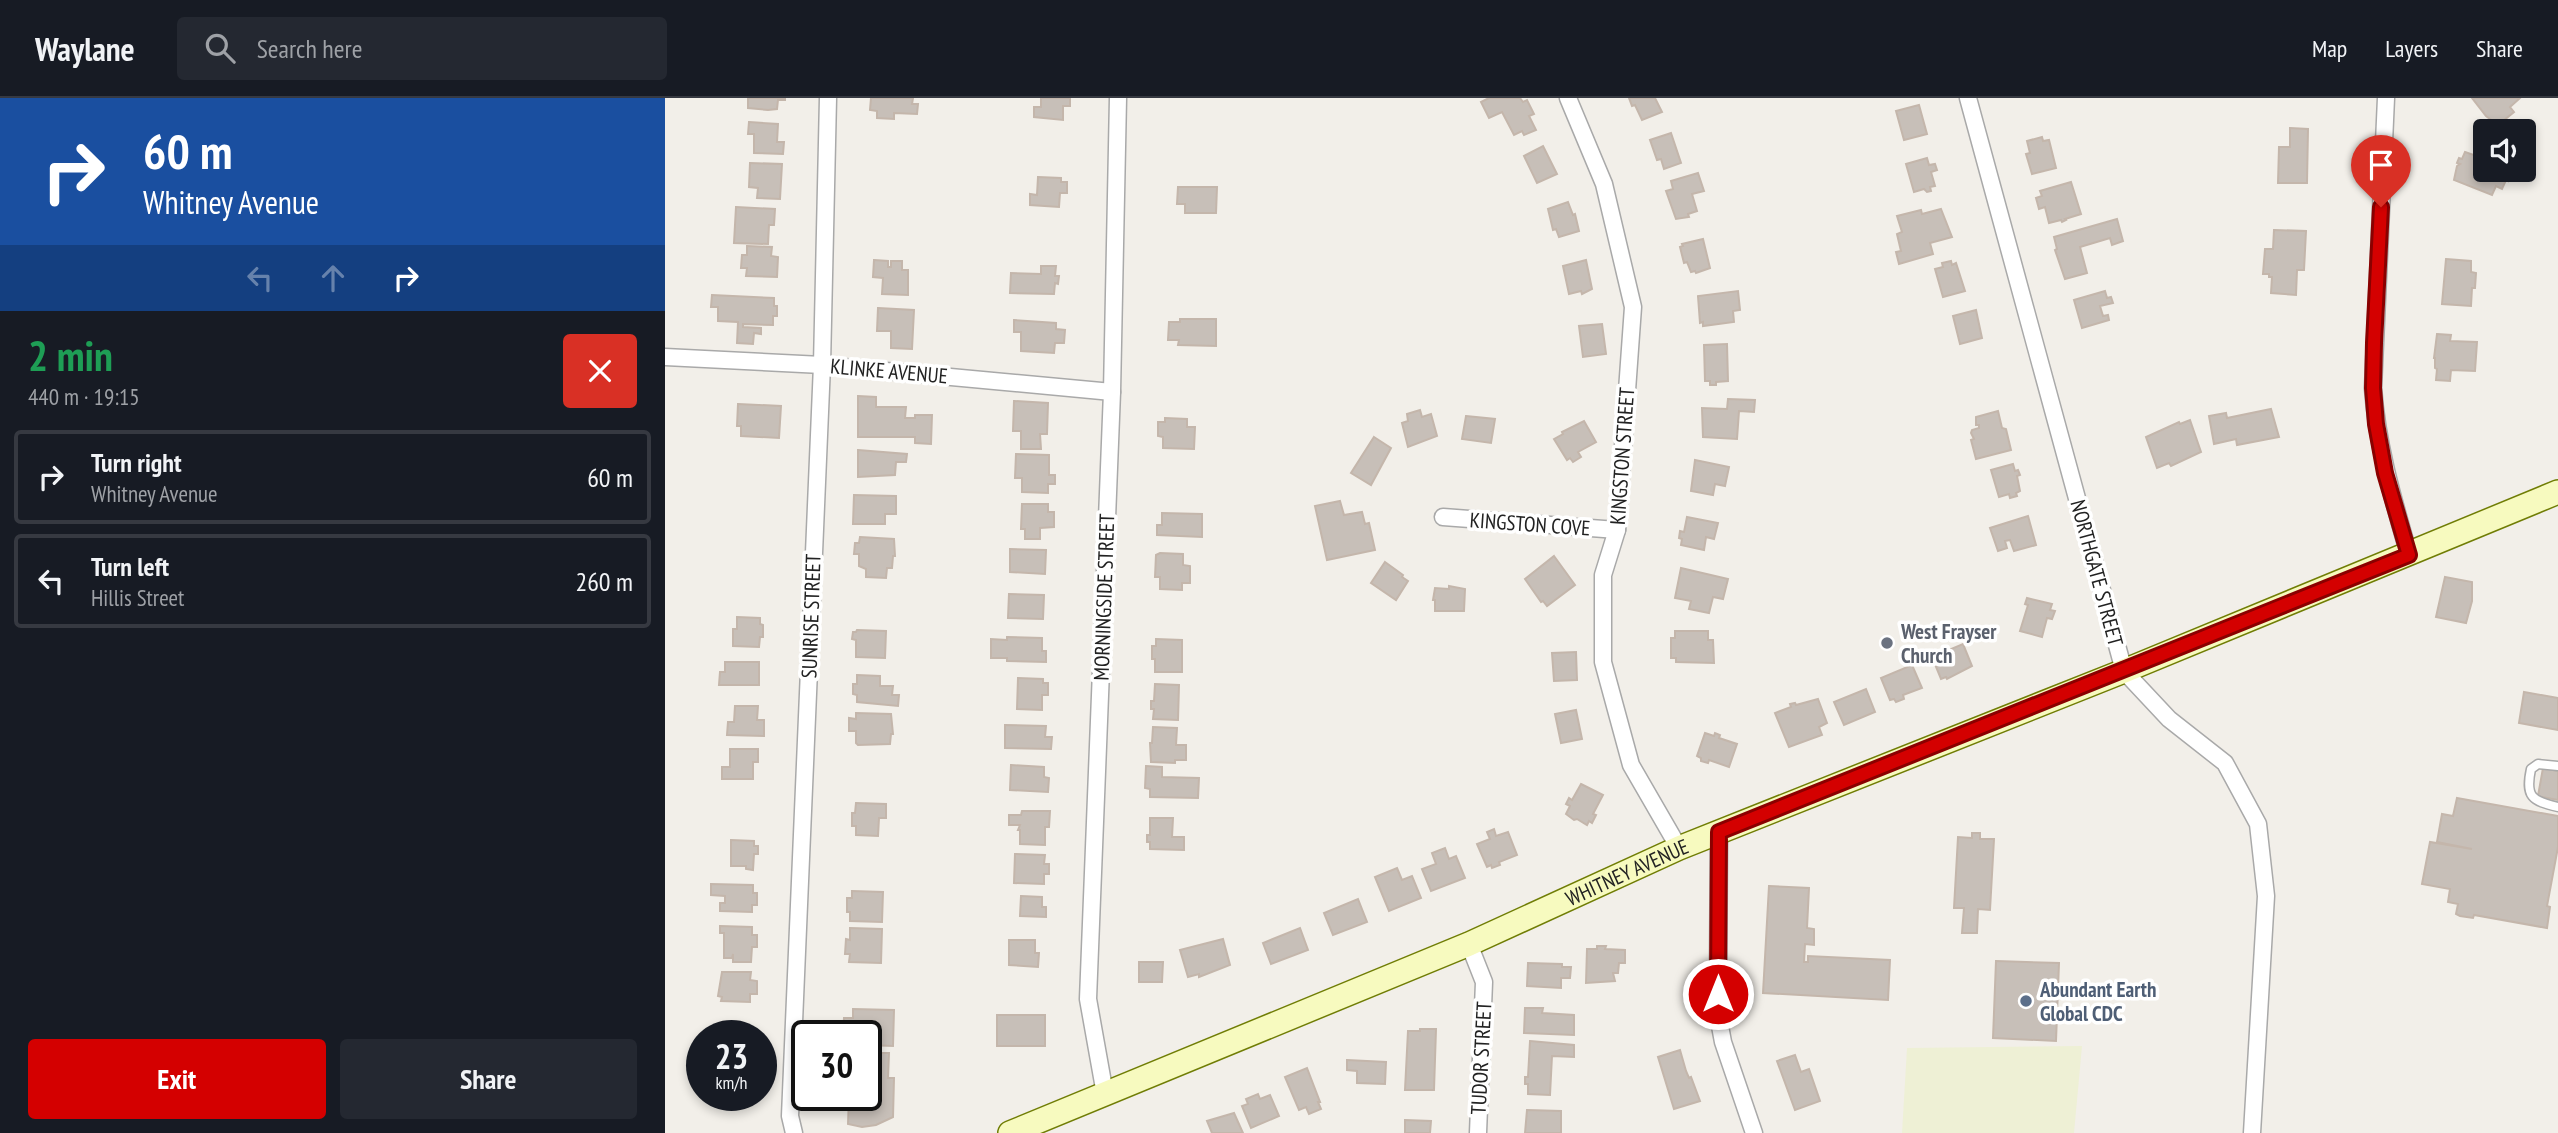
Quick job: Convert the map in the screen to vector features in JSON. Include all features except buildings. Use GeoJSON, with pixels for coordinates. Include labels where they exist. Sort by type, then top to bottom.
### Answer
{"type":"FeatureCollection","features":[{"type":"Feature","properties":{"kind":"main road","name":"WHITNEY AVENUE"},"geometry":{"type":"LineString","coordinates":[[1010,1133],[1469,944],[1679,848],[2124,671],[2558,492]]}},
{"type":"Feature","properties":{"kind":"street","name":"SUNRISE STREET"},"geometry":{"type":"LineString","coordinates":[[794,1133],[790,1116],[821,365],[828,98]]}},
{"type":"Feature","properties":{"kind":"street","name":"MORNINGSIDE STREET"},"geometry":{"type":"LineString","coordinates":[[1105,1094],[1088,999],[1112,392],[1118,98]]}},
{"type":"Feature","properties":{"kind":"street","name":"KINGSTON STREET"},"geometry":{"type":"LineString","coordinates":[[1568,98],[1604,184],[1633,307],[1617,530],[1603,575],[1603,662],[1631,765],[1679,848]]}},
{"type":"Feature","properties":{"kind":"street","name":"NORTHGATE STREET"},"geometry":{"type":"LineString","coordinates":[[1968,98],[2124,671],[2169,719],[2225,763],[2257,824],[2266,896],[2252,1133]]}},
{"type":"Feature","properties":{"kind":"street"},"geometry":{"type":"LineString","coordinates":[[2386,98],[2373,388],[2385,473],[2409,555]]}},
{"type":"Feature","properties":{"kind":"street","name":"KLINKE AVENUE"},"geometry":{"type":"LineString","coordinates":[[665,356],[821,365],[1112,392]]}},
{"type":"Feature","properties":{"kind":"street","name":"KINGSTON COVE"},"geometry":{"type":"LineString","coordinates":[[1443,517],[1617,530]]}},
{"type":"Feature","properties":{"kind":"street"},"geometry":{"type":"LineString","coordinates":[[1719,832],[1717,979],[1720,1026],[1754,1133]]}},
{"type":"Feature","properties":{"kind":"street","name":"TUDOR STREET"},"geometry":{"type":"LineString","coordinates":[[1469,944],[1485,982],[1478,1133]]}},
{"type":"Feature","properties":{"kind":"lane"},"geometry":{"type":"LineString","coordinates":[[2558,766],[2538,764],[2531,769],[2528,789],[2539,803],[2558,807]]}},
{"type":"Feature","properties":{"kind":"green space"},"geometry":{"type":"Polygon","coordinates":[[[2082,1046],[2074,1133],[1902,1133],[1907,1048],[2082,1046]]]}},
{"type":"Feature","properties":{"kind":"place","name":"West Frayser Church"},"geometry":{"type":"Point","coordinates":[1887,643]}},
{"type":"Feature","properties":{"kind":"place","name":"Abundant Earth Global CDC"},"geometry":{"type":"Point","coordinates":[2026,1001]}},
{"type":"Feature","properties":{"kind":"route"},"geometry":{"type":"LineString","coordinates":[[1718,994],[1719,832],[2409,555],[2385,473],[2373,388],[2381,207]]}}]}
